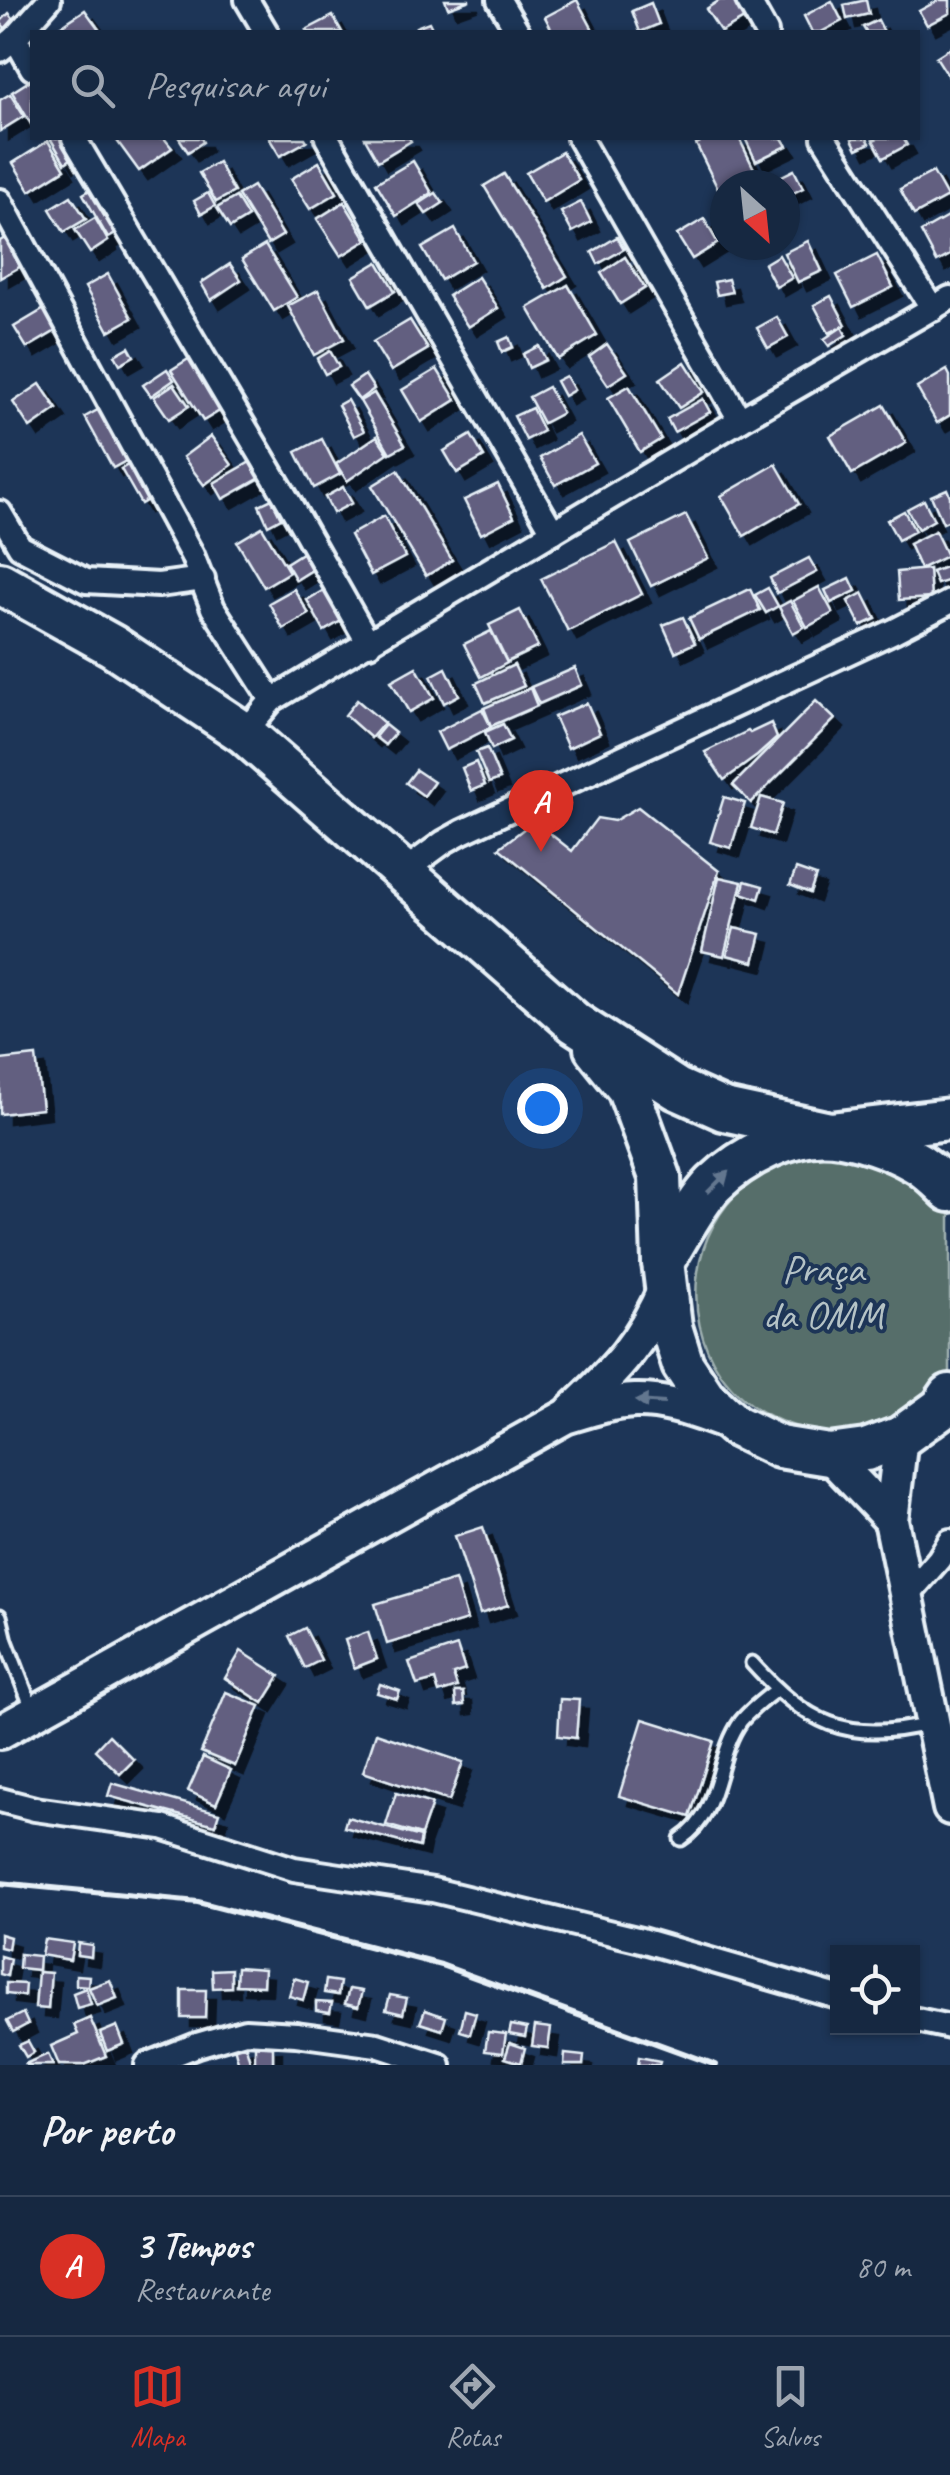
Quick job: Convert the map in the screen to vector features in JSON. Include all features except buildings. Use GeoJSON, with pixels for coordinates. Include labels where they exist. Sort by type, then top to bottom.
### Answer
{"type":"FeatureCollection","features":[{"type":"Feature","properties":{"kind":"highway"},"geometry":{"type":"LineString","coordinates":[[0,583],[114,646],[244,733],[574,1023],[676,1089],[724,1110],[877,1145],[918,1162],[950,1191]]}},
{"type":"Feature","properties":{"kind":"highway"},"geometry":{"type":"LineString","coordinates":[[574,1023],[628,1089],[660,1178],[664,1274],[671,1327],[683,1365],[705,1398],[734,1424],[779,1447],[829,1455],[866,1450],[901,1437],[941,1408],[950,1395]]}},
{"type":"Feature","properties":{"kind":"highway"},"geometry":{"type":"LineString","coordinates":[[664,1274],[711,1187],[738,1163],[770,1146],[799,1137],[950,1119]]}},
{"type":"Feature","properties":{"kind":"street"},"geometry":{"type":"LineString","coordinates":[[30,66],[7,44],[49,0]]}},
{"type":"Feature","properties":{"kind":"street"},"geometry":{"type":"LineString","coordinates":[[247,0],[265,30]]}},
{"type":"Feature","properties":{"kind":"street"},"geometry":{"type":"LineString","coordinates":[[499,0],[517,30]]}},
{"type":"Feature","properties":{"kind":"street"},"geometry":{"type":"LineString","coordinates":[[748,0],[765,30]]}},
{"type":"Feature","properties":{"kind":"street"},"geometry":{"type":"LineString","coordinates":[[75,140],[368,644]]}},
{"type":"Feature","properties":{"kind":"street"},"geometry":{"type":"LineString","coordinates":[[328,140],[553,532]]}},
{"type":"Feature","properties":{"kind":"street"},"geometry":{"type":"LineString","coordinates":[[580,140],[740,420]]}},
{"type":"Feature","properties":{"kind":"street"},"geometry":{"type":"LineString","coordinates":[[244,733],[272,700],[941,303],[825,140]]}},
{"type":"Feature","properties":{"kind":"street"},"geometry":{"type":"LineString","coordinates":[[0,201],[183,537],[213,608],[272,700]]}},
{"type":"Feature","properties":{"kind":"street"},"geometry":{"type":"LineString","coordinates":[[0,513],[20,548],[86,582],[159,585],[203,578]]}},
{"type":"Feature","properties":{"kind":"street"},"geometry":{"type":"LineString","coordinates":[[402,872],[462,832],[950,602]]}},
{"type":"Feature","properties":{"kind":"street"},"geometry":{"type":"LineString","coordinates":[[565,1417],[634,1348],[652,1320],[664,1274]]}},
{"type":"Feature","properties":{"kind":"street"},"geometry":{"type":"LineString","coordinates":[[0,1736],[565,1417],[608,1404],[636,1401],[672,1404],[734,1424]]}},
{"type":"Feature","properties":{"kind":"street"},"geometry":{"type":"LineString","coordinates":[[901,1437],[891,1520],[950,1808]]}},
{"type":"Feature","properties":{"kind":"street"},"geometry":{"type":"LineString","coordinates":[[829,1455],[891,1520]]}},
{"type":"Feature","properties":{"kind":"street"},"geometry":{"type":"LineString","coordinates":[[905,1598],[950,1541]]}},
{"type":"Feature","properties":{"kind":"street"},"geometry":{"type":"LineString","coordinates":[[0,1800],[35,1809],[162,1827],[294,1869],[433,1890],[641,1940],[830,1995]]}},
{"type":"Feature","properties":{"kind":"street"},"geometry":{"type":"LineString","coordinates":[[920,2020],[950,2027]]}},
{"type":"Feature","properties":{"kind":"street"},"geometry":{"type":"LineString","coordinates":[[147,2065],[244,2031],[378,2046],[439,2065]]}},
{"type":"Feature","properties":{"kind":"lane"},"geometry":{"type":"LineString","coordinates":[[0,1616],[34,1714]]}},
{"type":"Feature","properties":{"kind":"lane"},"geometry":{"type":"LineString","coordinates":[[752,1663],[776,1690],[820,1721],[841,1729],[892,1732],[932,1723]]}},
{"type":"Feature","properties":{"kind":"lane"},"geometry":{"type":"LineString","coordinates":[[681,1839],[693,1832],[712,1798],[739,1724],[776,1690]]}},
{"type":"Feature","properties":{"kind":"green space","name":"Praça da OMM"},"geometry":{"type":"Polygon","coordinates":[[[857,1150],[903,1164],[950,1206],[950,1377],[882,1426],[837,1433],[815,1431],[771,1417],[734,1390],[720,1373],[707,1350],[700,1325],[696,1300],[698,1274],[713,1226],[752,1180],[776,1164],[803,1154],[857,1150]]]}},
{"type":"Feature","properties":{"kind":"railway"},"geometry":{"type":"LineString","coordinates":[[0,1883],[198,1902],[441,1965],[716,2065]]}},
{"type":"Feature","properties":{"kind":"place","name":"3 Tempos"},"geometry":{"type":"Point","coordinates":[541,852]}}]}
